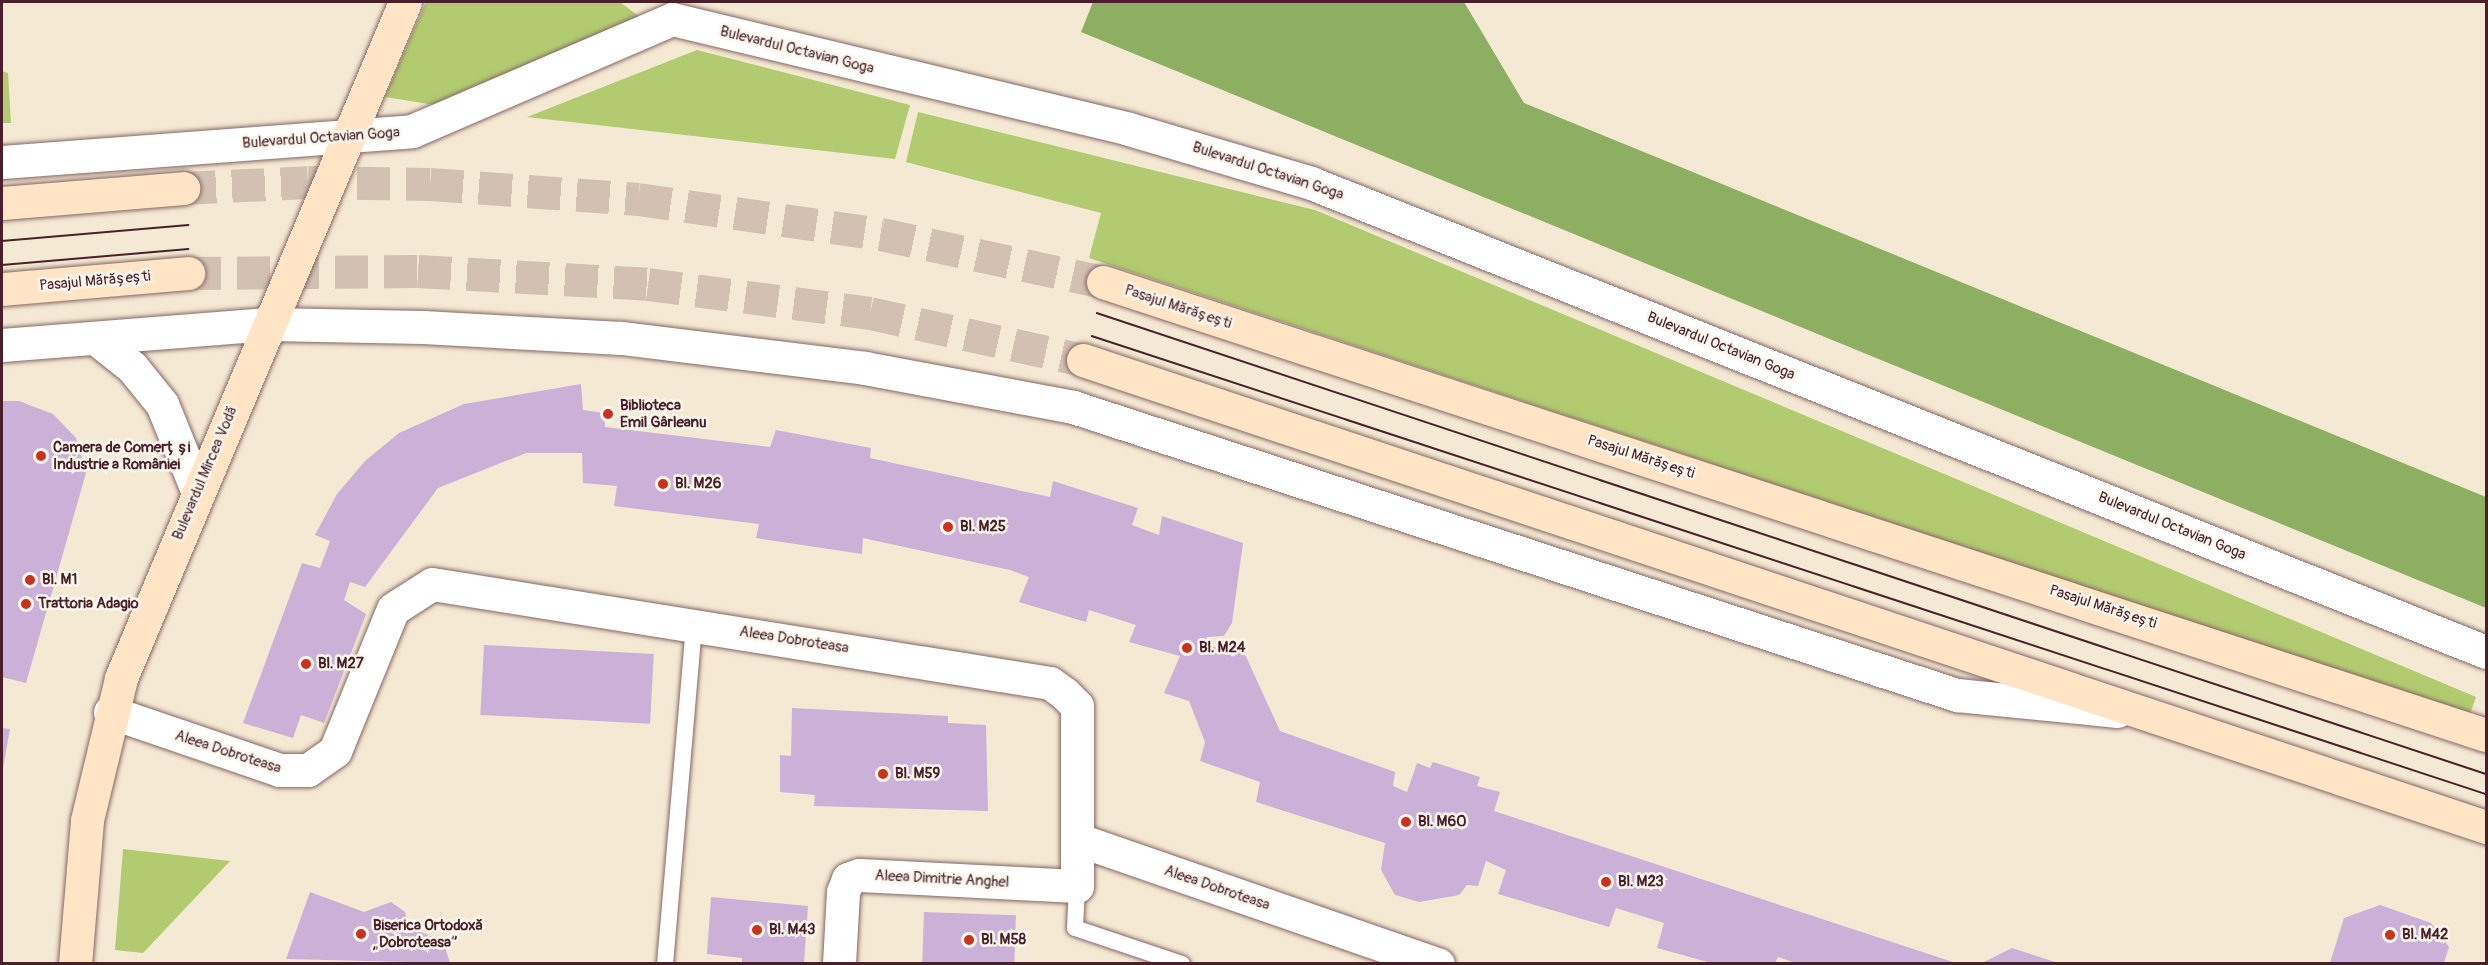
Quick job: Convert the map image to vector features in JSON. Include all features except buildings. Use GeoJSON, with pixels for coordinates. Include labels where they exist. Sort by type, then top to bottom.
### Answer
{"type":"FeatureCollection","features":[{"type":"Feature","properties":{"kind":"main road","name":"Bulevardul Mircea Vodă"},"geometry":{"type":"LineString","coordinates":[[75,963],[87,820],[110,712],[197,490],[405,2]]}},
{"type":"Feature","properties":{"kind":"main road"},"geometry":{"type":"LineString","coordinates":[[2,203],[183,188]]}},
{"type":"Feature","properties":{"kind":"main road","name":"Pasajul Mărășești"},"geometry":{"type":"LineString","coordinates":[[2,289],[188,273]]}},
{"type":"Feature","properties":{"kind":"main road","name":"Pasajul Mărășești"},"geometry":{"type":"LineString","coordinates":[[1103,282],[2179,632],[2487,735]]}},
{"type":"Feature","properties":{"kind":"main road"},"geometry":{"type":"LineString","coordinates":[[1083,360],[2487,826]]}},
{"type":"Feature","properties":{"kind":"street","name":"Bulevardul Octavian Goga"},"geometry":{"type":"LineString","coordinates":[[2,162],[412,131],[660,10],[1129,129],[1311,183],[2487,652]]}},
{"type":"Feature","properties":{"kind":"street"},"geometry":{"type":"LineString","coordinates":[[2,345],[99,340],[267,324],[621,338],[865,368],[1073,407],[1957,695],[2152,714]]}},
{"type":"Feature","properties":{"kind":"street"},"geometry":{"type":"LineString","coordinates":[[99,340],[132,367],[162,404],[197,490]]}},
{"type":"Feature","properties":{"kind":"street","name":"Aleea Dobroteasa"},"geometry":{"type":"LineString","coordinates":[[110,712],[279,770],[308,770],[335,751],[393,609],[423,588],[452,584],[1050,683],[1077,705],[1079,840],[1438,963]]}},
{"type":"Feature","properties":{"kind":"street"},"geometry":{"type":"LineString","coordinates":[[1077,886],[1079,840]]}},
{"type":"Feature","properties":{"kind":"street","name":"Aleea Dimitrie Anghel"},"geometry":{"type":"LineString","coordinates":[[839,963],[843,892],[848,879],[859,875],[1077,886]]}},
{"type":"Feature","properties":{"kind":"lane"},"geometry":{"type":"LineString","coordinates":[[665,963],[694,624]]}},
{"type":"Feature","properties":{"kind":"lane"},"geometry":{"type":"LineString","coordinates":[[1077,886],[1075,928],[1182,963]]}},
{"type":"Feature","properties":{"kind":"green space"},"geometry":{"type":"Polygon","coordinates":[[[426,2],[620,2],[641,18],[435,105],[385,97],[426,2]]]}},
{"type":"Feature","properties":{"kind":"green space"},"geometry":{"type":"Polygon","coordinates":[[[1093,2],[1464,2],[1524,103],[2486,497],[2486,608],[1081,32],[1093,2]]]}},
{"type":"Feature","properties":{"kind":"green space"},"geometry":{"type":"Polygon","coordinates":[[[697,50],[910,105],[895,159],[527,117],[697,50]]]}},
{"type":"Feature","properties":{"kind":"green space"},"geometry":{"type":"Polygon","coordinates":[[[2,71],[8,73],[11,123],[2,123],[2,71]]]}},
{"type":"Feature","properties":{"kind":"green space"},"geometry":{"type":"Polygon","coordinates":[[[918,112],[1315,210],[2476,697],[2470,714],[1089,258],[1101,213],[906,162],[918,112]]]}},
{"type":"Feature","properties":{"kind":"green space"},"geometry":{"type":"Polygon","coordinates":[[[123,849],[230,861],[143,953],[115,950],[123,849]]]}},
{"type":"Feature","properties":{"kind":"tunnel"},"geometry":{"type":"LineString","coordinates":[[183,188],[308,182],[430,184],[638,199],[881,234],[1103,282]]}},
{"type":"Feature","properties":{"kind":"tunnel"},"geometry":{"type":"LineString","coordinates":[[188,273],[418,271],[648,284],[870,313],[1083,360]]}},
{"type":"Feature","properties":{"kind":"tram line"},"geometry":{"type":"LineString","coordinates":[[2,241],[188,225]]}},
{"type":"Feature","properties":{"kind":"tram line"},"geometry":{"type":"LineString","coordinates":[[2,265],[188,249]]}},
{"type":"Feature","properties":{"kind":"tram line"},"geometry":{"type":"LineString","coordinates":[[1097,313],[2486,774]]}},
{"type":"Feature","properties":{"kind":"tram line"},"geometry":{"type":"LineString","coordinates":[[1092,336],[2486,794]]}},
{"type":"Feature","properties":{"kind":"place","name":"Biblioteca Emil Gârleanu"},"geometry":{"type":"Point","coordinates":[608,414]}},
{"type":"Feature","properties":{"kind":"place","name":"Camera de Comerț și Industrie a României"},"geometry":{"type":"Point","coordinates":[41,456]}},
{"type":"Feature","properties":{"kind":"place","name":"Bl. M26"},"geometry":{"type":"Point","coordinates":[663,484]}},
{"type":"Feature","properties":{"kind":"place","name":"Bl. M25"},"geometry":{"type":"Point","coordinates":[948,527]}},
{"type":"Feature","properties":{"kind":"place","name":"Bl. M1"},"geometry":{"type":"Point","coordinates":[30,580]}},
{"type":"Feature","properties":{"kind":"place","name":"Trattoria Adagio"},"geometry":{"type":"Point","coordinates":[26,604]}},
{"type":"Feature","properties":{"kind":"place","name":"Bl. M24"},"geometry":{"type":"Point","coordinates":[1187,648]}},
{"type":"Feature","properties":{"kind":"place","name":"Bl. M27"},"geometry":{"type":"Point","coordinates":[306,664]}},
{"type":"Feature","properties":{"kind":"place","name":"Bl. M59"},"geometry":{"type":"Point","coordinates":[883,774]}},
{"type":"Feature","properties":{"kind":"place","name":"Bl. M60"},"geometry":{"type":"Point","coordinates":[1406,822]}},
{"type":"Feature","properties":{"kind":"place","name":"Bl. M23"},"geometry":{"type":"Point","coordinates":[1606,882]}},
{"type":"Feature","properties":{"kind":"place","name":"Bl. M43"},"geometry":{"type":"Point","coordinates":[757,930]}},
{"type":"Feature","properties":{"kind":"place","name":"Biserica Ortodoxă „Dobroteasa”"},"geometry":{"type":"Point","coordinates":[361,934]}},
{"type":"Feature","properties":{"kind":"place","name":"Bl. M42"},"geometry":{"type":"Point","coordinates":[2390,935]}},
{"type":"Feature","properties":{"kind":"place","name":"Bl. M58"},"geometry":{"type":"Point","coordinates":[969,940]}}]}
